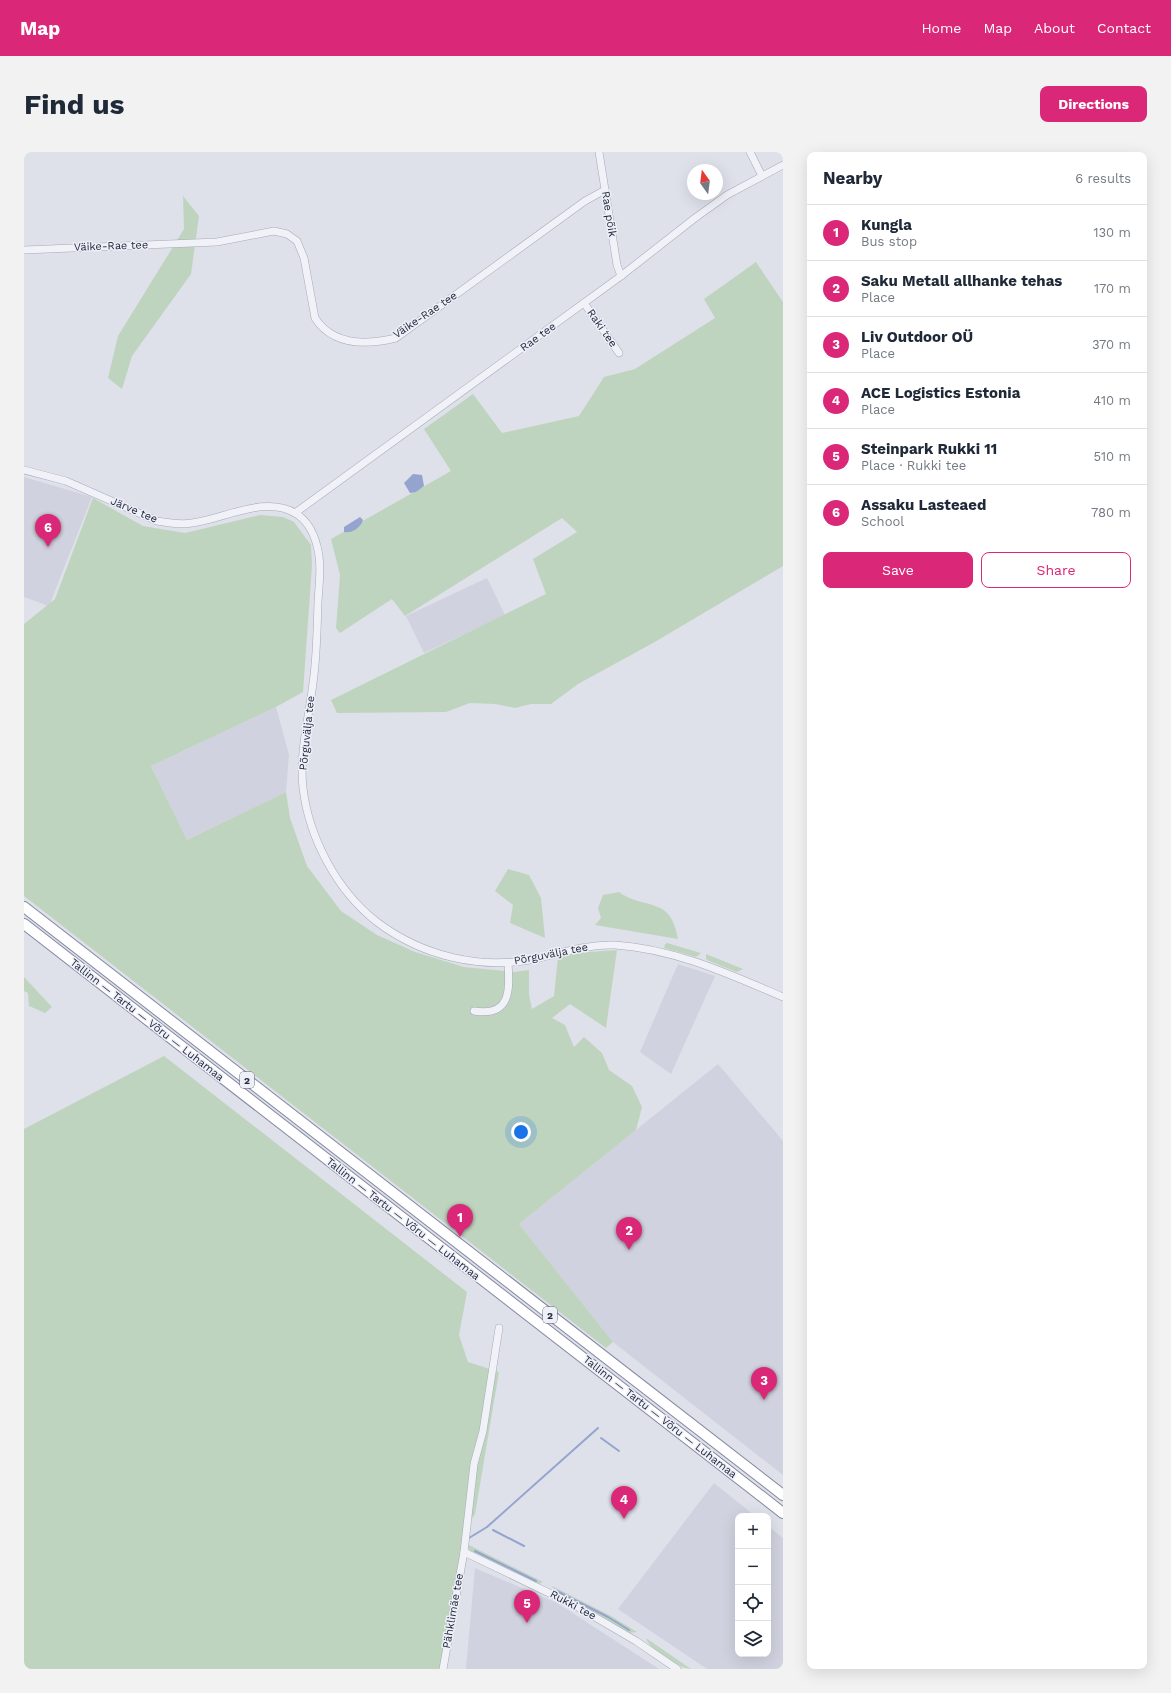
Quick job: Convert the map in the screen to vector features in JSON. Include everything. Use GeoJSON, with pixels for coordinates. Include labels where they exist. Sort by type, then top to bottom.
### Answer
{"type":"FeatureCollection","features":[{"type":"Feature","properties":{"kind":"highway","name":"Tallinn — Tartu — Võru — Luhamaa"},"geometry":{"type":"LineString","coordinates":[[24,907],[783,1495]]}},
{"type":"Feature","properties":{"kind":"highway","name":"Tallinn — Tartu — Võru — Luhamaa"},"geometry":{"type":"LineString","coordinates":[[24,924],[783,1513]]}},
{"type":"Feature","properties":{"kind":"street","name":"Rae põik"},"geometry":{"type":"LineString","coordinates":[[599,152],[617,265],[621,276]]}},
{"type":"Feature","properties":{"kind":"street"},"geometry":{"type":"LineString","coordinates":[[750,152],[762,176]]}},
{"type":"Feature","properties":{"kind":"street","name":"Rae tee"},"geometry":{"type":"LineString","coordinates":[[295,513],[621,276],[727,195],[783,165]]}},
{"type":"Feature","properties":{"kind":"street","name":"Väike-Rae tee"},"geometry":{"type":"LineString","coordinates":[[24,250],[217,242],[274,231],[287,234],[297,240],[304,258],[315,318],[320,326],[340,340],[365,342],[396,338],[586,201],[605,190]]}},
{"type":"Feature","properties":{"kind":"street","name":"Raki tee"},"geometry":{"type":"LineString","coordinates":[[584,303],[619,353]]}},
{"type":"Feature","properties":{"kind":"street","name":"Järve tee"},"geometry":{"type":"LineString","coordinates":[[24,470],[66,481],[142,515],[173,524],[204,521],[264,507],[280,507],[295,513]]}},
{"type":"Feature","properties":{"kind":"street","name":"Põrguvälja tee"},"geometry":{"type":"LineString","coordinates":[[295,513],[308,526],[313,534],[320,561],[314,681],[304,738],[302,772],[307,812],[316,840],[325,859],[349,892],[370,915],[415,945],[439,954],[470,961],[508,962],[532,959],[599,945],[633,947],[701,963],[783,997]]}},
{"type":"Feature","properties":{"kind":"street"},"geometry":{"type":"LineString","coordinates":[[474,1011],[484,1013],[492,1011],[506,1000],[510,991],[508,962]]}},
{"type":"Feature","properties":{"kind":"street","name":"Pähklimäe tee"},"geometry":{"type":"LineString","coordinates":[[443,1669],[464,1552],[474,1464],[483,1431],[499,1328]]}},
{"type":"Feature","properties":{"kind":"street","name":"Rukki tee"},"geometry":{"type":"LineString","coordinates":[[464,1552],[576,1606],[636,1641],[677,1669]]}},
{"type":"Feature","properties":{"kind":"shaded area"},"geometry":{"type":"Polygon","coordinates":[[[24,477],[92,497],[49,606],[24,597],[24,477]]]}},
{"type":"Feature","properties":{"kind":"shaded area"},"geometry":{"type":"Polygon","coordinates":[[[487,578],[505,615],[424,653],[406,616],[487,578]]]}},
{"type":"Feature","properties":{"kind":"shaded area"},"geometry":{"type":"Polygon","coordinates":[[[276,707],[289,755],[286,792],[187,840],[151,766],[276,707]]]}},
{"type":"Feature","properties":{"kind":"shaded area"},"geometry":{"type":"Polygon","coordinates":[[[678,964],[715,976],[671,1074],[640,1052],[678,964]]]}},
{"type":"Feature","properties":{"kind":"shaded area"},"geometry":{"type":"Polygon","coordinates":[[[718,1064],[783,1141],[783,1475],[613,1342],[519,1224],[718,1064]]]}},
{"type":"Feature","properties":{"kind":"shaded area"},"geometry":{"type":"Polygon","coordinates":[[[714,1483],[751,1513],[735,1513],[735,1657],[771,1657],[771,1528],[783,1538],[783,1669],[707,1669],[618,1609],[714,1483]]]}},
{"type":"Feature","properties":{"kind":"shaded area"},"geometry":{"type":"Polygon","coordinates":[[[475,1568],[557,1603],[659,1669],[466,1669],[475,1568]]]}},
{"type":"Feature","properties":{"kind":"green space"},"geometry":{"type":"Polygon","coordinates":[[[183,196],[199,216],[191,274],[132,356],[122,389],[108,378],[118,336],[184,229],[183,196]]]}},
{"type":"Feature","properties":{"kind":"green space"},"geometry":{"type":"Polygon","coordinates":[[[756,262],[783,302],[783,566],[653,643],[578,684],[551,704],[531,704],[515,708],[495,704],[470,703],[446,712],[337,713],[331,700],[546,594],[533,559],[577,532],[562,518],[405,616],[392,599],[340,633],[336,628],[340,575],[331,539],[451,471],[424,429],[473,394],[502,433],[579,416],[604,377],[635,369],[715,318],[704,299],[756,262]]]}},
{"type":"Feature","properties":{"kind":"green space"},"geometry":{"type":"Polygon","coordinates":[[[93,498],[143,526],[185,533],[260,515],[283,517],[294,522],[311,545],[312,565],[303,692],[276,707],[151,766],[187,840],[286,792],[290,818],[307,866],[341,911],[377,935],[415,952],[464,967],[514,972],[529,970],[529,995],[532,1009],[554,996],[558,957],[588,952],[617,950],[606,1028],[570,1004],[552,1018],[565,1025],[574,1047],[584,1037],[602,1053],[609,1070],[632,1086],[642,1107],[636,1130],[519,1224],[613,1342],[606,1348],[24,896],[24,624],[55,599],[93,498]]]}},
{"type":"Feature","properties":{"kind":"green space"},"geometry":{"type":"Polygon","coordinates":[[[508,869],[529,875],[541,898],[545,938],[510,923],[513,905],[495,891],[508,869]]]}},
{"type":"Feature","properties":{"kind":"green space"},"geometry":{"type":"Polygon","coordinates":[[[619,892],[629,898],[656,906],[663,910],[670,916],[675,925],[678,939],[595,925],[601,918],[598,908],[603,895],[619,892]]]}},
{"type":"Feature","properties":{"kind":"green space"},"geometry":{"type":"Polygon","coordinates":[[[667,943],[701,953],[696,957],[664,948],[665,944],[667,943]]]}},
{"type":"Feature","properties":{"kind":"green space"},"geometry":{"type":"Polygon","coordinates":[[[706,954],[743,969],[737,972],[709,961],[706,959],[706,954]]]}},
{"type":"Feature","properties":{"kind":"green space"},"geometry":{"type":"Polygon","coordinates":[[[24,977],[52,1007],[45,1013],[29,1006],[28,993],[24,991],[24,977]]]}},
{"type":"Feature","properties":{"kind":"green space"},"geometry":{"type":"Polygon","coordinates":[[[164,1056],[467,1292],[459,1335],[468,1362],[499,1372],[475,1514],[464,1531],[440,1669],[24,1669],[24,1129],[164,1056]]]}},
{"type":"Feature","properties":{"kind":"green space"},"geometry":{"type":"Polygon","coordinates":[[[467,1544],[543,1582],[539,1584],[470,1551],[467,1544]]]}},
{"type":"Feature","properties":{"kind":"green space"},"geometry":{"type":"Polygon","coordinates":[[[552,1586],[611,1616],[637,1632],[629,1633],[600,1615],[556,1593],[552,1586]]]}},
{"type":"Feature","properties":{"kind":"green space"},"geometry":{"type":"Polygon","coordinates":[[[646,1638],[691,1669],[680,1666],[665,1658],[652,1647],[646,1638]]]}},
{"type":"Feature","properties":{"kind":"water"},"geometry":{"type":"Polygon","coordinates":[[[413,474],[422,475],[424,486],[416,492],[410,493],[404,483],[413,474]]]}},
{"type":"Feature","properties":{"kind":"water"},"geometry":{"type":"Polygon","coordinates":[[[360,517],[363,520],[358,527],[353,531],[344,532],[344,527],[360,517]]]}},
{"type":"Feature","properties":{"kind":"waterway"},"geometry":{"type":"LineString","coordinates":[[469,1538],[487,1527],[598,1428]]}},
{"type":"Feature","properties":{"kind":"waterway"},"geometry":{"type":"LineString","coordinates":[[601,1438],[619,1451]]}},
{"type":"Feature","properties":{"kind":"waterway"},"geometry":{"type":"LineString","coordinates":[[493,1530],[524,1546]]}},
{"type":"Feature","properties":{"kind":"waterway"},"geometry":{"type":"LineString","coordinates":[[475,1551],[536,1581]]}},
{"type":"Feature","properties":{"kind":"waterway"},"geometry":{"type":"LineString","coordinates":[[557,1591],[608,1617],[629,1630]]}},
{"type":"Feature","properties":{"kind":"place","name":"Assaku Lasteaed"},"geometry":{"type":"Point","coordinates":[48,547]}},
{"type":"Feature","properties":{"kind":"place","name":"Kungla"},"geometry":{"type":"Point","coordinates":[460,1237]}},
{"type":"Feature","properties":{"kind":"place","name":"Saku Metall allhanke tehas"},"geometry":{"type":"Point","coordinates":[629,1250]}},
{"type":"Feature","properties":{"kind":"place","name":"Liv Outdoor OÜ"},"geometry":{"type":"Point","coordinates":[764,1400]}},
{"type":"Feature","properties":{"kind":"place","name":"ACE Logistics Estonia"},"geometry":{"type":"Point","coordinates":[624,1519]}},
{"type":"Feature","properties":{"kind":"place","name":"Steinpark Rukki 11"},"geometry":{"type":"Point","coordinates":[527,1623]}}]}
